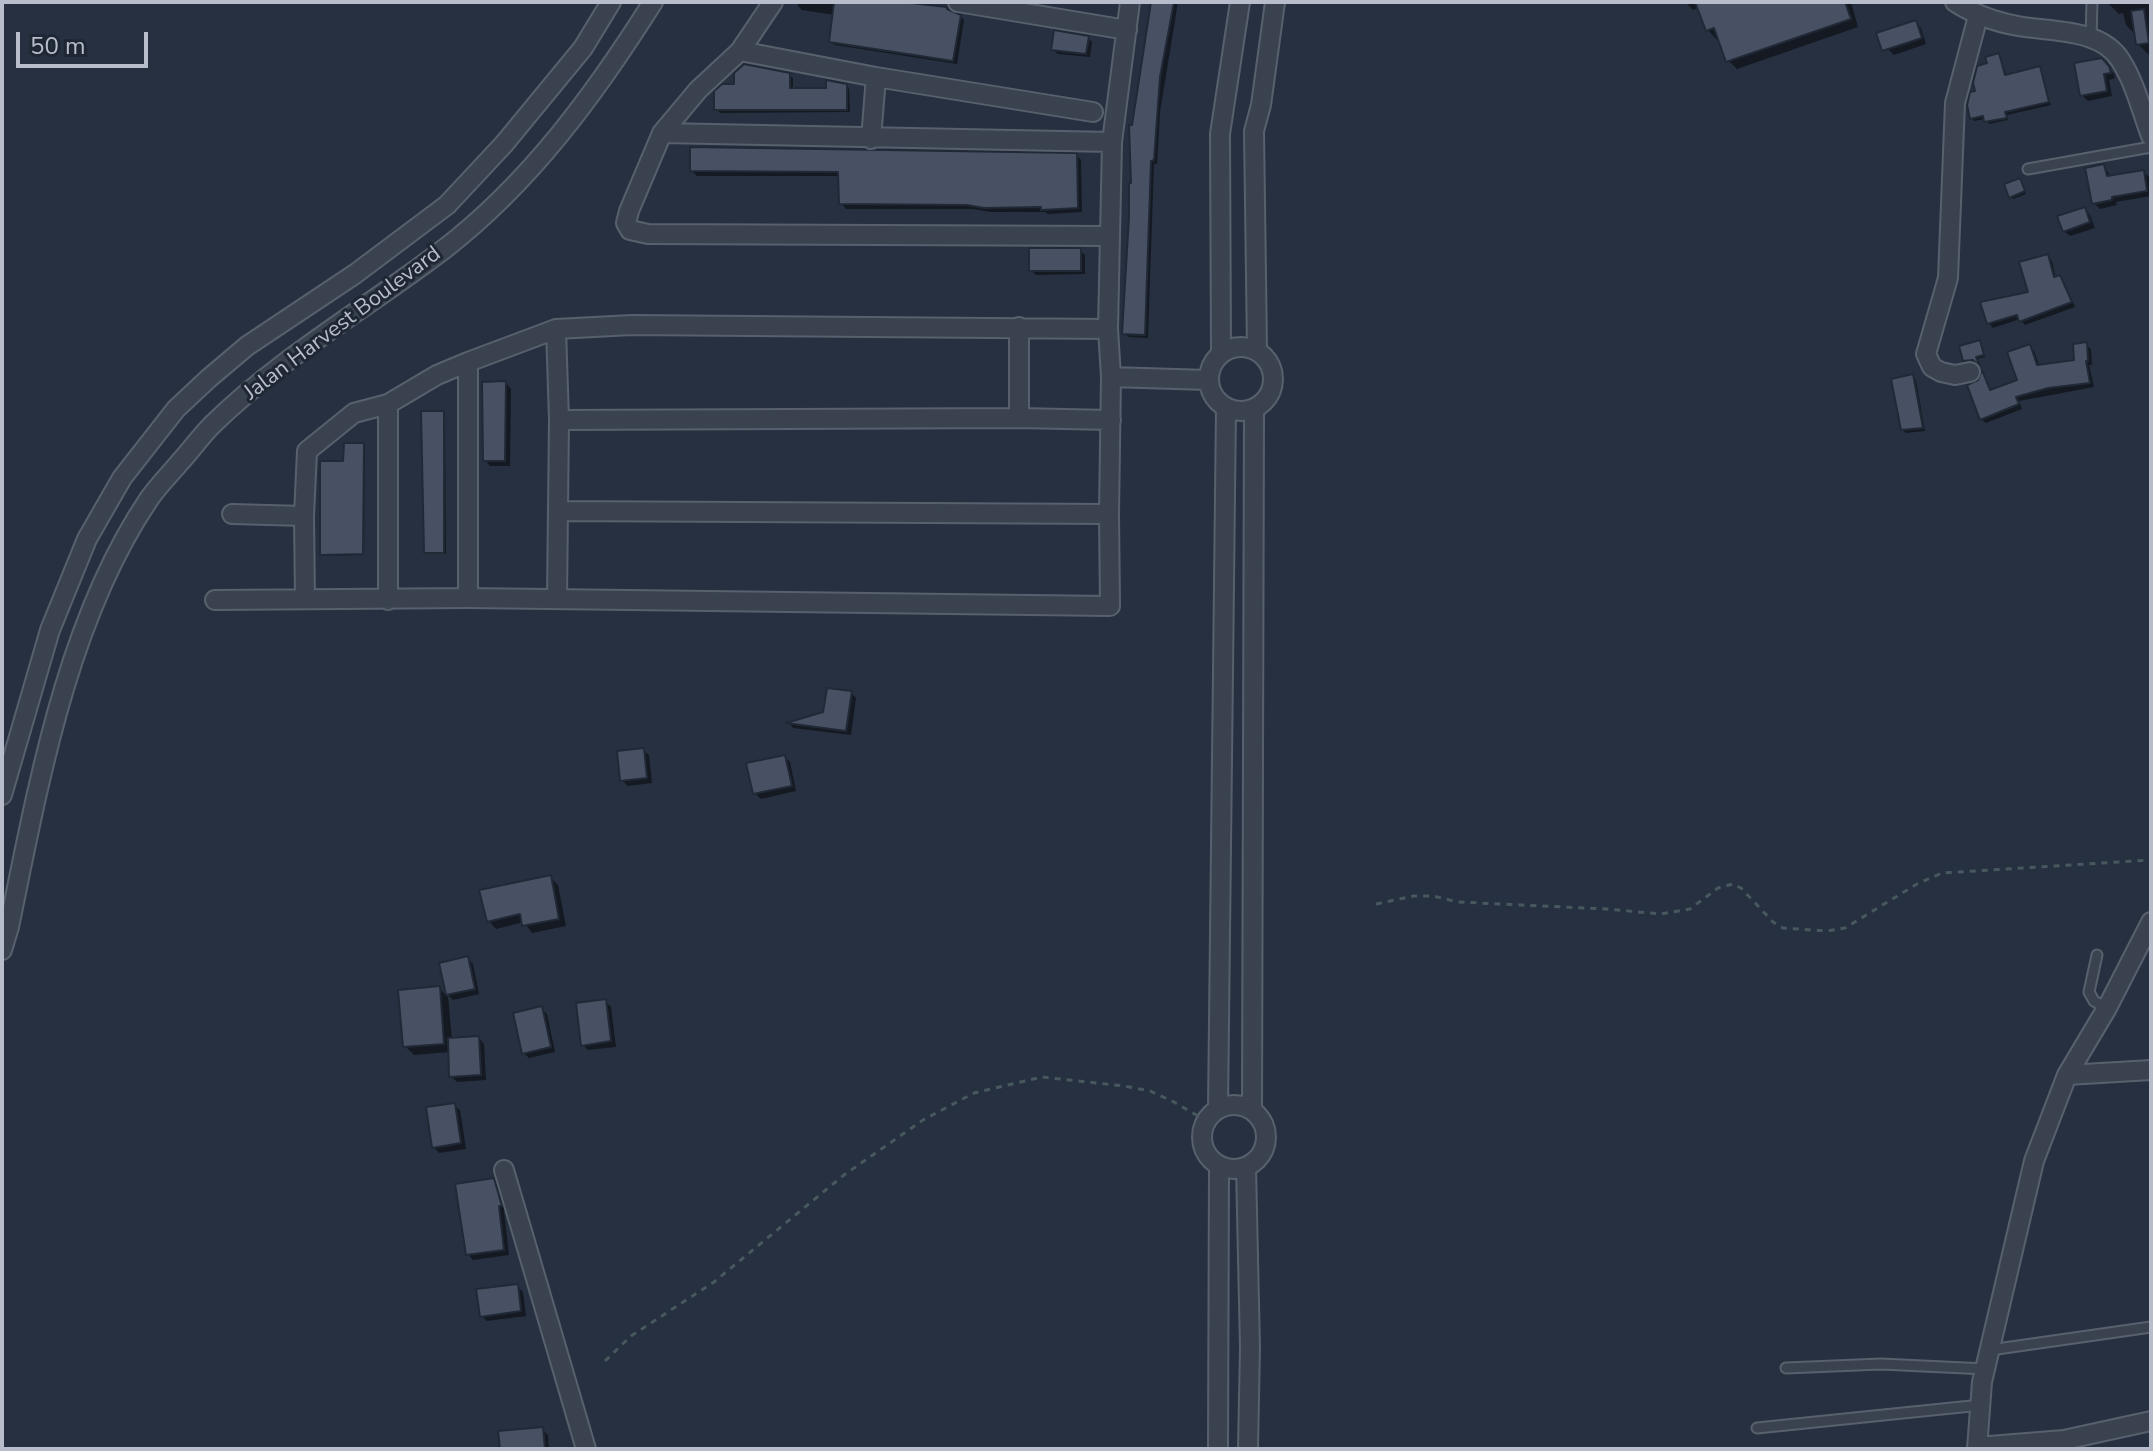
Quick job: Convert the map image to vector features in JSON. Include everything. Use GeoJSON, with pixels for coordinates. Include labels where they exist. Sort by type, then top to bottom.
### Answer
{"type":"FeatureCollection","features":[{"type":"Feature","properties":{"kind":"street","name":"Jalan Harvest Boulevard"},"geometry":{"type":"LineString","coordinates":[[2,793],[50,630],[87,539],[122,478],[176,409],[247,346],[355,274],[447,205],[504,144],[583,48],[611,2]]}},
{"type":"Feature","properties":{"kind":"street","name":"Jalan Harvest Boulevard"},"geometry":{"type":"LineString","coordinates":[[2,950],[39,782],[79,643],[114,559],[150,498],[212,425],[284,363],[446,248],[528,173],[608,72],[653,2]]}},
{"type":"Feature","properties":{"kind":"street"},"geometry":{"type":"LineString","coordinates":[[773,2],[740,51],[698,90],[662,133],[629,211],[626,223],[630,230],[664,234],[1110,236]]}},
{"type":"Feature","properties":{"kind":"street"},"geometry":{"type":"LineString","coordinates":[[958,2],[1127,30]]}},
{"type":"Feature","properties":{"kind":"street"},"geometry":{"type":"LineString","coordinates":[[215,600],[468,598],[1110,606],[1111,377],[1108,329],[1112,142],[1130,2]]}},
{"type":"Feature","properties":{"kind":"street"},"geometry":{"type":"LineString","coordinates":[[1221,352],[1220,134],[1240,2]]}},
{"type":"Feature","properties":{"kind":"street"},"geometry":{"type":"LineString","coordinates":[[1257,349],[1254,131],[1261,105],[1275,2]]}},
{"type":"Feature","properties":{"kind":"street"},"geometry":{"type":"LineString","coordinates":[[1955,2],[1978,16],[2017,26],[2066,32],[2091,38],[2107,46],[2120,59],[2151,136]]}},
{"type":"Feature","properties":{"kind":"street"},"geometry":{"type":"LineString","coordinates":[[1970,372],[1955,375],[1941,372],[1932,367],[1926,354],[1948,278],[1955,103],[1978,16]]}},
{"type":"Feature","properties":{"kind":"street"},"geometry":{"type":"LineString","coordinates":[[583,48],[608,72]]}},
{"type":"Feature","properties":{"kind":"street"},"geometry":{"type":"LineString","coordinates":[[740,51],[876,77],[1093,112]]}},
{"type":"Feature","properties":{"kind":"street"},"geometry":{"type":"LineString","coordinates":[[871,139],[876,77]]}},
{"type":"Feature","properties":{"kind":"street"},"geometry":{"type":"LineString","coordinates":[[662,133],[1112,142]]}},
{"type":"Feature","properties":{"kind":"street"},"geometry":{"type":"LineString","coordinates":[[305,599],[307,451],[354,413],[388,404],[437,375],[556,329],[632,325],[1108,329]]}},
{"type":"Feature","properties":{"kind":"street"},"geometry":{"type":"LineString","coordinates":[[1019,327],[1019,418]]}},
{"type":"Feature","properties":{"kind":"street"},"geometry":{"type":"LineString","coordinates":[[556,329],[559,420],[557,599]]}},
{"type":"Feature","properties":{"kind":"street"},"geometry":{"type":"LineString","coordinates":[[1238,346],[1257,349],[1270,362],[1274,380],[1268,397],[1254,409],[1240,411],[1226,408],[1210,391],[1208,380],[1211,365],[1221,352],[1238,346]]}},
{"type":"Feature","properties":{"kind":"street"},"geometry":{"type":"LineString","coordinates":[[468,362],[468,598]]}},
{"type":"Feature","properties":{"kind":"street"},"geometry":{"type":"LineString","coordinates":[[1111,377],[1208,380]]}},
{"type":"Feature","properties":{"kind":"street"},"geometry":{"type":"LineString","coordinates":[[388,404],[388,600]]}},
{"type":"Feature","properties":{"kind":"street"},"geometry":{"type":"LineString","coordinates":[[1211,1114],[1235,1104],[1252,1109],[1264,1122],[1267,1140],[1260,1157],[1246,1167],[1233,1170],[1219,1167],[1206,1155],[1201,1138],[1211,1114],[1226,408]]}},
{"type":"Feature","properties":{"kind":"street"},"geometry":{"type":"LineString","coordinates":[[1252,1109],[1254,409]]}},
{"type":"Feature","properties":{"kind":"street"},"geometry":{"type":"LineString","coordinates":[[559,420],[1111,420]]}},
{"type":"Feature","properties":{"kind":"street"},"geometry":{"type":"LineString","coordinates":[[122,478],[150,498]]}},
{"type":"Feature","properties":{"kind":"street"},"geometry":{"type":"LineString","coordinates":[[559,511],[1109,514]]}},
{"type":"Feature","properties":{"kind":"street"},"geometry":{"type":"LineString","coordinates":[[232,514],[304,516]]}},
{"type":"Feature","properties":{"kind":"street"},"geometry":{"type":"LineString","coordinates":[[2151,922],[2107,1008],[2067,1075],[2034,1161],[1988,1359],[1977,1448],[2064,1440],[2151,1421]]}},
{"type":"Feature","properties":{"kind":"street"},"geometry":{"type":"LineString","coordinates":[[2067,1075],[2151,1070]]}},
{"type":"Feature","properties":{"kind":"street"},"geometry":{"type":"LineString","coordinates":[[1218,1449],[1219,1167]]}},
{"type":"Feature","properties":{"kind":"street"},"geometry":{"type":"LineString","coordinates":[[1246,1167],[1250,1348],[1248,1449]]}},
{"type":"Feature","properties":{"kind":"street"},"geometry":{"type":"LineString","coordinates":[[504,1170],[586,1449]]}},
{"type":"Feature","properties":{"kind":"lane"},"geometry":{"type":"LineString","coordinates":[[2091,38],[2092,2]]}},
{"type":"Feature","properties":{"kind":"lane"},"geometry":{"type":"LineString","coordinates":[[2028,169],[2151,147]]}},
{"type":"Feature","properties":{"kind":"lane"},"geometry":{"type":"LineString","coordinates":[[2097,955],[2089,992],[2094,1001],[2107,1008]]}},
{"type":"Feature","properties":{"kind":"lane"},"geometry":{"type":"LineString","coordinates":[[1786,1368],[1988,1359],[2151,1327]]}},
{"type":"Feature","properties":{"kind":"lane"},"geometry":{"type":"LineString","coordinates":[[1757,1428],[1981,1405]]}},
{"type":"Feature","properties":{"kind":"path"},"geometry":{"type":"LineString","coordinates":[[1376,904],[1414,896],[1433,896],[1458,902],[1661,914],[1690,909],[1726,884],[1741,888],[1773,922],[1783,928],[1827,931],[1845,928],[1917,884],[1942,873],[2151,860]]}},
{"type":"Feature","properties":{"kind":"path"},"geometry":{"type":"LineString","coordinates":[[605,1361],[631,1336],[714,1282],[844,1175],[923,1120],[974,1093],[1042,1077],[1150,1091],[1211,1114]]}},
{"type":"Feature","properties":{"kind":"building"},"geometry":{"type":"Polygon","coordinates":[[[834,2],[902,2],[947,7],[961,15],[953,61],[829,42],[834,2]]]}},
{"type":"Feature","properties":{"kind":"building"},"geometry":{"type":"Polygon","coordinates":[[[1151,2],[1174,2],[1160,77],[1154,160],[1151,161],[1145,335],[1122,334],[1131,183],[1129,125],[1132,125],[1151,2]]]}},
{"type":"Feature","properties":{"kind":"building"},"geometry":{"type":"Polygon","coordinates":[[[1695,2],[1845,2],[1851,19],[1726,62],[1714,28],[1706,31],[1695,2]]]}},
{"type":"Feature","properties":{"kind":"building"},"geometry":{"type":"Polygon","coordinates":[[[2144,9],[2149,43],[2136,45],[2131,11],[2144,9]]]}},
{"type":"Feature","properties":{"kind":"building"},"geometry":{"type":"Polygon","coordinates":[[[1916,20],[1922,38],[1882,51],[1876,33],[1916,20]]]}},
{"type":"Feature","properties":{"kind":"building"},"geometry":{"type":"Polygon","coordinates":[[[1054,30],[1089,36],[1086,54],[1051,50],[1054,30]]]}},
{"type":"Feature","properties":{"kind":"building"},"geometry":{"type":"Polygon","coordinates":[[[1999,53],[2005,75],[2040,66],[2049,102],[2005,112],[2007,118],[1984,122],[1983,116],[1970,119],[1967,105],[1970,92],[1975,91],[1973,83],[1977,66],[1987,63],[1985,57],[1999,53]]]}},
{"type":"Feature","properties":{"kind":"building"},"geometry":{"type":"Polygon","coordinates":[[[2102,58],[2111,73],[2104,74],[2107,91],[2080,96],[2074,63],[2102,58]]]}},
{"type":"Feature","properties":{"kind":"building"},"geometry":{"type":"Polygon","coordinates":[[[744,64],[790,73],[790,88],[826,88],[826,80],[847,84],[847,110],[714,110],[714,91],[722,84],[734,84],[734,73],[744,64]]]}},
{"type":"Feature","properties":{"kind":"building"},"geometry":{"type":"Polygon","coordinates":[[[690,147],[1077,153],[1078,208],[1041,210],[1041,207],[839,204],[838,172],[690,171],[690,147]]]}},
{"type":"Feature","properties":{"kind":"building"},"geometry":{"type":"Polygon","coordinates":[[[2104,164],[2107,176],[2144,170],[2147,191],[2092,204],[2085,168],[2104,164]]]}},
{"type":"Feature","properties":{"kind":"building"},"geometry":{"type":"Polygon","coordinates":[[[2020,178],[2025,191],[2009,198],[2004,184],[2020,178]]]}},
{"type":"Feature","properties":{"kind":"building"},"geometry":{"type":"Polygon","coordinates":[[[2085,207],[2090,222],[2063,232],[2057,216],[2085,207]]]}},
{"type":"Feature","properties":{"kind":"building"},"geometry":{"type":"Polygon","coordinates":[[[1029,248],[1081,248],[1081,271],[1029,271],[1029,248]]]}},
{"type":"Feature","properties":{"kind":"building"},"geometry":{"type":"Polygon","coordinates":[[[2048,254],[2054,277],[2060,275],[2072,302],[2019,322],[2017,315],[1987,324],[1980,302],[2028,292],[2019,262],[2048,254]]]}},
{"type":"Feature","properties":{"kind":"building"},"geometry":{"type":"Polygon","coordinates":[[[1980,340],[1984,355],[1976,357],[1980,366],[1973,360],[1963,361],[1959,346],[1980,340]]]}},
{"type":"Feature","properties":{"kind":"building"},"geometry":{"type":"Polygon","coordinates":[[[2087,342],[2090,383],[2048,388],[2016,397],[2019,404],[1980,420],[1967,385],[1978,380],[1982,370],[1990,390],[2017,380],[2007,352],[2030,344],[2037,365],[2074,360],[2073,344],[2087,342]]]}},
{"type":"Feature","properties":{"kind":"building"},"geometry":{"type":"Polygon","coordinates":[[[1913,374],[1923,428],[1901,430],[1891,379],[1913,374]]]}},
{"type":"Feature","properties":{"kind":"building"},"geometry":{"type":"Polygon","coordinates":[[[506,381],[505,461],[483,461],[482,382],[506,381]]]}},
{"type":"Feature","properties":{"kind":"building"},"geometry":{"type":"Polygon","coordinates":[[[421,411],[444,411],[444,553],[424,553],[421,411]]]}},
{"type":"Feature","properties":{"kind":"building"},"geometry":{"type":"Polygon","coordinates":[[[344,443],[364,443],[363,554],[320,555],[320,461],[343,461],[344,443]]]}},
{"type":"Feature","properties":{"kind":"building"},"geometry":{"type":"Polygon","coordinates":[[[827,688],[852,691],[846,731],[786,723],[823,712],[827,688]]]}},
{"type":"Feature","properties":{"kind":"building"},"geometry":{"type":"Polygon","coordinates":[[[644,748],[647,778],[620,781],[617,751],[644,748]]]}},
{"type":"Feature","properties":{"kind":"building"},"geometry":{"type":"Polygon","coordinates":[[[785,755],[792,786],[753,794],[746,763],[785,755]]]}},
{"type":"Feature","properties":{"kind":"building"},"geometry":{"type":"Polygon","coordinates":[[[551,875],[559,919],[522,926],[520,914],[487,922],[479,890],[551,875]]]}},
{"type":"Feature","properties":{"kind":"building"},"geometry":{"type":"Polygon","coordinates":[[[468,956],[475,989],[446,995],[439,963],[468,956]]]}},
{"type":"Feature","properties":{"kind":"building"},"geometry":{"type":"Polygon","coordinates":[[[440,986],[444,1044],[403,1047],[398,990],[440,986]]]}},
{"type":"Feature","properties":{"kind":"building"},"geometry":{"type":"Polygon","coordinates":[[[606,999],[611,1041],[581,1046],[576,1003],[606,999]]]}},
{"type":"Feature","properties":{"kind":"building"},"geometry":{"type":"Polygon","coordinates":[[[542,1006],[551,1047],[522,1054],[513,1013],[542,1006]]]}},
{"type":"Feature","properties":{"kind":"building"},"geometry":{"type":"Polygon","coordinates":[[[479,1036],[481,1075],[449,1077],[448,1038],[479,1036]]]}},
{"type":"Feature","properties":{"kind":"building"},"geometry":{"type":"Polygon","coordinates":[[[455,1103],[461,1143],[432,1148],[426,1107],[455,1103]]]}},
{"type":"Feature","properties":{"kind":"building"},"geometry":{"type":"Polygon","coordinates":[[[494,1178],[502,1206],[499,1206],[504,1250],[466,1255],[455,1184],[494,1178]]]}},
{"type":"Feature","properties":{"kind":"building"},"geometry":{"type":"Polygon","coordinates":[[[518,1284],[521,1311],[480,1317],[476,1289],[518,1284]]]}},
{"type":"Feature","properties":{"kind":"building"},"geometry":{"type":"Polygon","coordinates":[[[543,1427],[545,1449],[500,1449],[498,1431],[543,1427]]]}}]}
